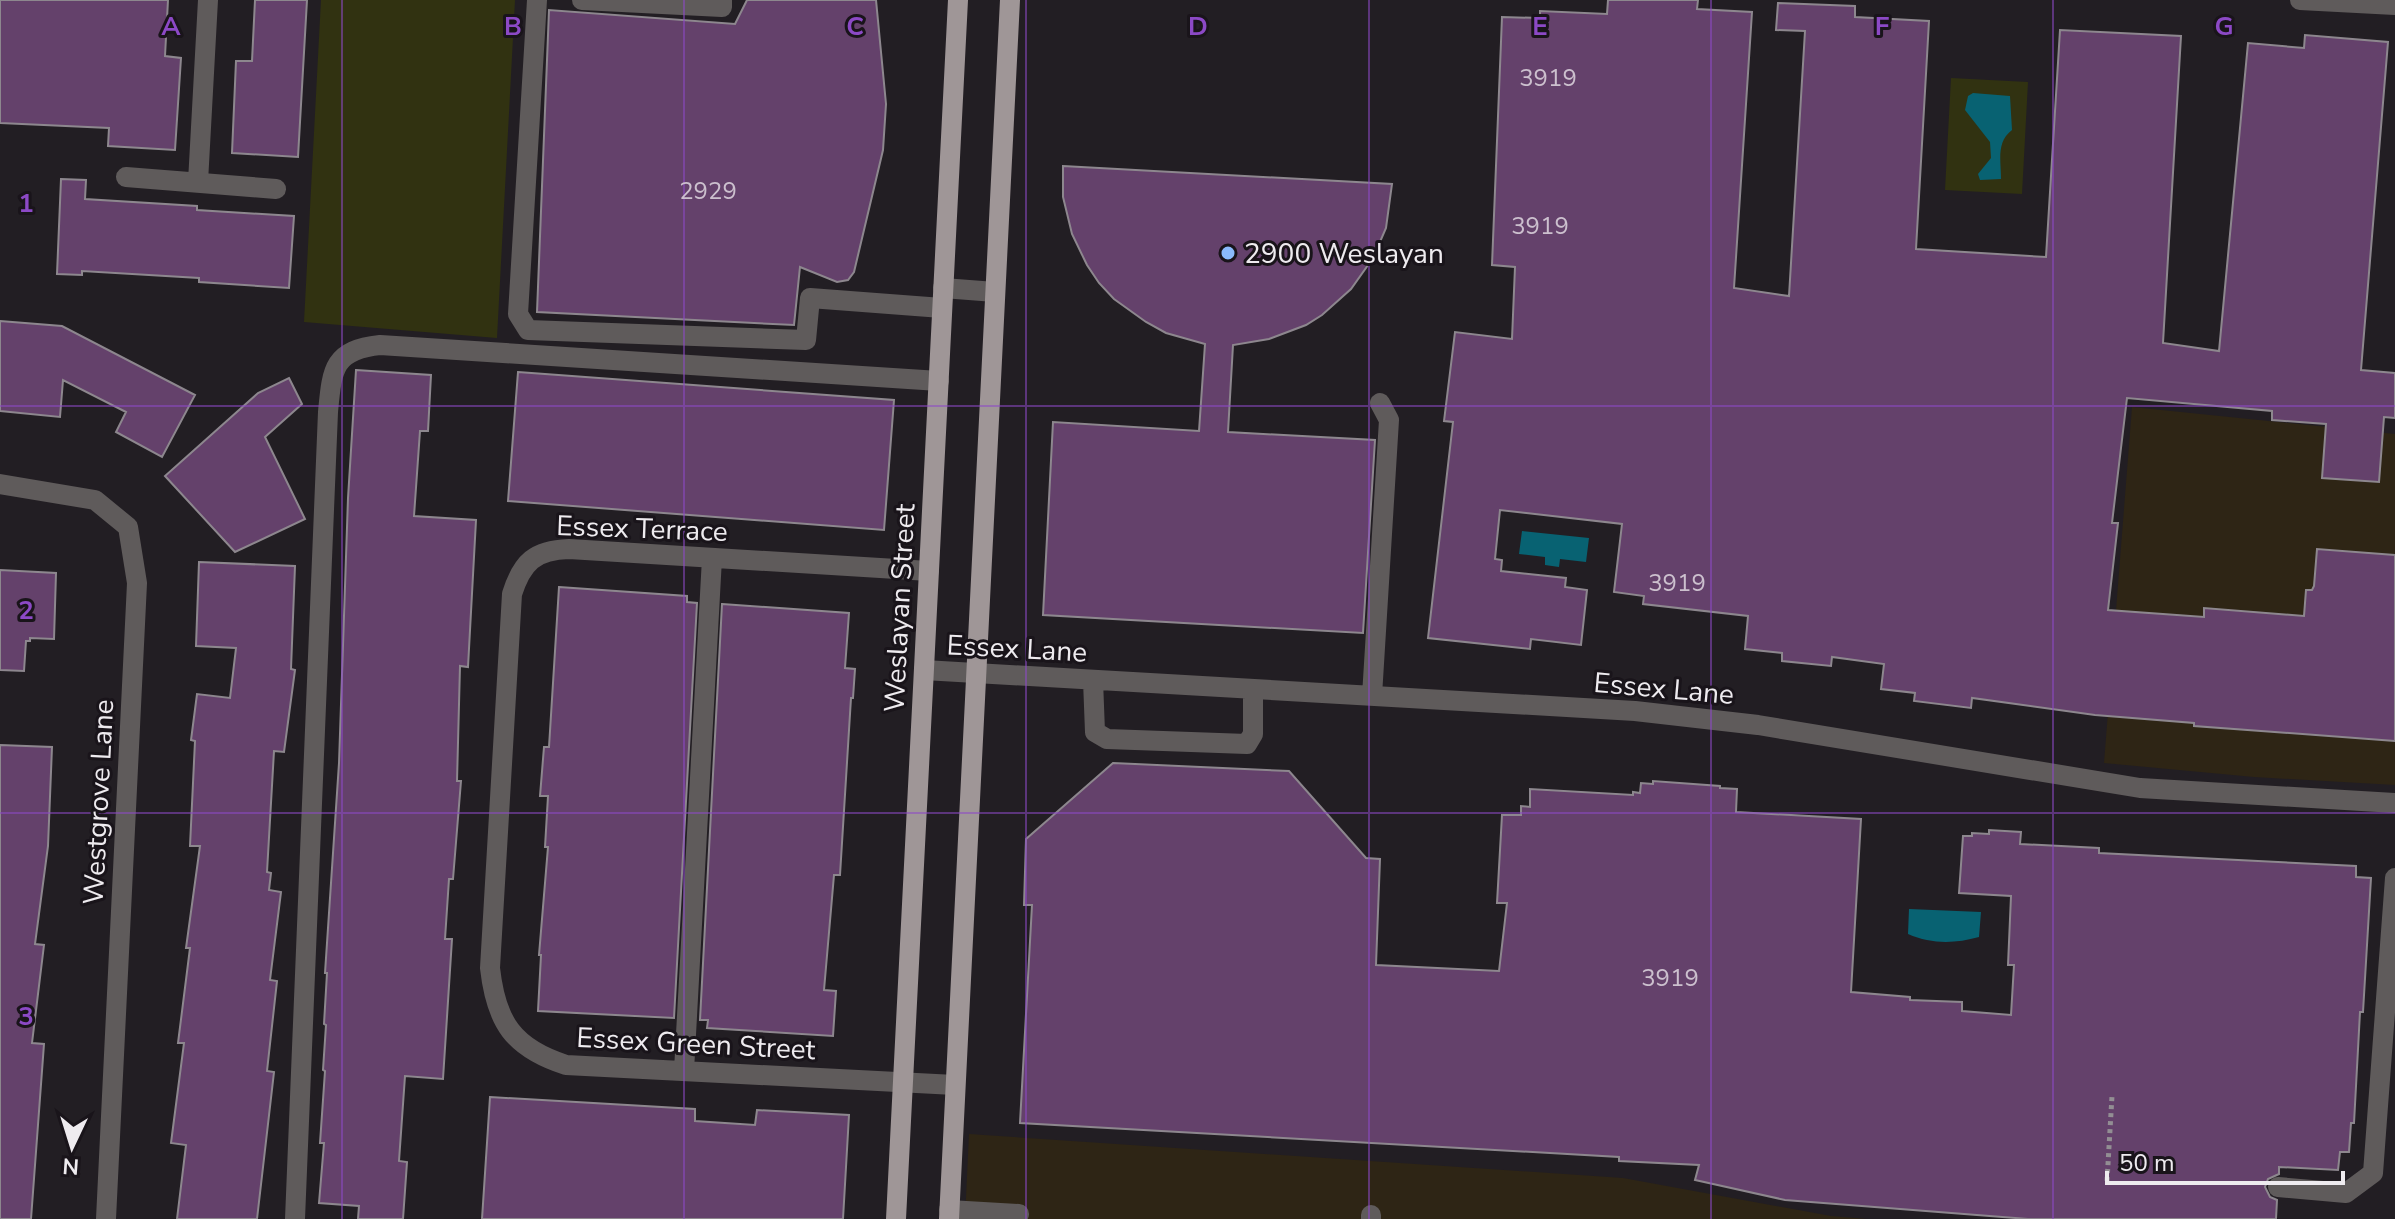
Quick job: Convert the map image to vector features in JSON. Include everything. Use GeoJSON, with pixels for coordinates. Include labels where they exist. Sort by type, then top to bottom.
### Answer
{"type":"FeatureCollection","features":[{"type":"Feature","properties":{"kind":"main road","name":"Weslayan Street"},"geometry":{"type":"LineString","coordinates":[[896,1219],[958,0]]}},
{"type":"Feature","properties":{"kind":"main road"},"geometry":{"type":"LineString","coordinates":[[949,1214],[1010,0]]}},
{"type":"Feature","properties":{"kind":"street"},"geometry":{"type":"LineString","coordinates":[[198,182],[208,0]]}},
{"type":"Feature","properties":{"kind":"street"},"geometry":{"type":"LineString","coordinates":[[537,0],[518,314],[528,330],[806,340],[810,298],[943,298],[995,292]]}},
{"type":"Feature","properties":{"kind":"street"},"geometry":{"type":"LineString","coordinates":[[582,0],[722,4]]}},
{"type":"Feature","properties":{"kind":"street"},"geometry":{"type":"LineString","coordinates":[[2300,0],[2395,5]]}},
{"type":"Feature","properties":{"kind":"street"},"geometry":{"type":"LineString","coordinates":[[126,177],[276,189]]}},
{"type":"Feature","properties":{"kind":"street"},"geometry":{"type":"LineString","coordinates":[[295,1219],[328,412],[336,367],[348,352],[380,345],[939,381]]}},
{"type":"Feature","properties":{"kind":"street"},"geometry":{"type":"LineString","coordinates":[[1372,696],[1389,420],[1380,403]]}},
{"type":"Feature","properties":{"kind":"street","name":"Westgrove Lane"},"geometry":{"type":"LineString","coordinates":[[0,484],[95,500],[128,527],[137,583],[106,1219]]}},
{"type":"Feature","properties":{"kind":"street","name":"Essex Terrace"},"geometry":{"type":"LineString","coordinates":[[503,731],[512,594],[521,569],[529,561],[553,549],[929,571]]}},
{"type":"Feature","properties":{"kind":"street"},"geometry":{"type":"LineString","coordinates":[[684,1071],[712,558]]}},
{"type":"Feature","properties":{"kind":"street","name":"Essex Lane"},"geometry":{"type":"LineString","coordinates":[[924,670],[1650,712],[1758,725],[2140,788],[2395,803]]}},
{"type":"Feature","properties":{"kind":"street"},"geometry":{"type":"LineString","coordinates":[[1093,680],[1095,732],[1107,739],[1247,744],[1253,734],[1253,689]]}},
{"type":"Feature","properties":{"kind":"street","name":"Essex Green Street"},"geometry":{"type":"LineString","coordinates":[[503,731],[490,968],[493,998],[515,1037],[529,1050],[566,1065],[955,1085]]}},
{"type":"Feature","properties":{"kind":"street"},"geometry":{"type":"LineString","coordinates":[[2278,1187],[2346,1193],[2373,1173],[2395,878]]}},
{"type":"Feature","properties":{"kind":"street"},"geometry":{"type":"LineString","coordinates":[[949,1214],[1019,1214]]}},
{"type":"Feature","properties":{"kind":"path"},"geometry":{"type":"LineString","coordinates":[[2107,1181],[2112,1096]]}},
{"type":"Feature","properties":{"kind":"shaded area"},"geometry":{"type":"Polygon","coordinates":[[[321,0],[515,0],[497,338],[304,322],[321,0]]]}},
{"type":"Feature","properties":{"kind":"shaded area"},"geometry":{"type":"Polygon","coordinates":[[[1951,78],[2028,82],[2022,194],[1945,190],[1951,78]]]}},
{"type":"Feature","properties":{"kind":"shaded area"},"geometry":{"type":"Polygon","coordinates":[[[2132,407],[2395,434],[2395,785],[2254,777],[2104,763],[2132,407]]]}},
{"type":"Feature","properties":{"kind":"shaded area"},"geometry":{"type":"Polygon","coordinates":[[[969,1134],[1623,1178],[1831,1216],[1867,1219],[965,1219],[969,1134]]]}},
{"type":"Feature","properties":{"kind":"water"},"geometry":{"type":"Polygon","coordinates":[[[1973,93],[2010,96],[2012,130],[2001,146],[2001,179],[1980,180],[1978,174],[1991,158],[1990,142],[1965,110],[1968,96],[1973,93]]]}},
{"type":"Feature","properties":{"kind":"water"},"geometry":{"type":"Polygon","coordinates":[[[1522,531],[1589,538],[1586,562],[1560,559],[1559,567],[1545,565],[1545,557],[1519,554],[1522,531]]]}},
{"type":"Feature","properties":{"kind":"water"},"geometry":{"type":"Polygon","coordinates":[[[1909,909],[1981,912],[1979,937],[1943,942],[1908,934],[1909,909]]]}},
{"type":"Feature","properties":{"kind":"building"},"geometry":{"type":"Polygon","coordinates":[[[0,0],[168,0],[165,56],[181,58],[175,150],[108,146],[109,128],[0,123],[0,0]]]}},
{"type":"Feature","properties":{"kind":"building"},"geometry":{"type":"Polygon","coordinates":[[[255,0],[307,0],[298,157],[232,153],[236,61],[252,61],[255,0]]]}},
{"type":"Feature","properties":{"kind":"building"},"geometry":{"type":"Polygon","coordinates":[[[747,0],[876,0],[886,104],[883,150],[854,272],[848,280],[837,282],[800,267],[794,325],[537,312],[549,10],[735,24],[747,0]]]}},
{"type":"Feature","properties":{"kind":"building"},"geometry":{"type":"Polygon","coordinates":[[[1608,0],[1698,0],[1697,9],[1752,12],[1734,288],[1789,296],[1805,31],[1776,30],[1778,3],[1855,6],[1855,17],[1929,21],[1916,249],[2046,257],[2060,30],[2181,36],[2163,343],[2219,351],[2248,43],[2304,48],[2305,35],[2388,42],[2361,370],[2395,373],[2395,418],[2384,417],[2379,482],[2322,478],[2326,424],[2272,420],[2272,411],[2127,398],[2112,523],[2118,523],[2108,610],[2204,617],[2204,608],[2304,616],[2306,590],[2312,590],[2314,586],[2317,549],[2395,555],[2395,741],[2194,726],[2194,723],[2095,715],[1972,698],[1971,708],[1914,701],[1915,693],[1881,689],[1884,664],[1832,657],[1831,666],[1782,661],[1782,653],[1745,649],[1748,616],[1643,604],[1644,596],[1614,592],[1622,524],[1500,510],[1495,559],[1502,560],[1501,571],[1566,578],[1565,587],[1587,590],[1581,645],[1531,639],[1530,649],[1428,638],[1453,422],[1444,421],[1455,332],[1512,339],[1515,267],[1492,265],[1502,17],[1540,18],[1540,11],[1607,14],[1608,0]]]}},
{"type":"Feature","properties":{"kind":"building"},"geometry":{"type":"Polygon","coordinates":[[[1063,166],[1392,184],[1386,228],[1373,258],[1351,289],[1306,325],[1269,339],[1233,345],[1228,432],[1375,440],[1363,633],[1043,615],[1053,422],[1199,431],[1205,344],[1166,333],[1146,322],[1114,299],[1099,283],[1072,234],[1063,197],[1063,166]]]}},
{"type":"Feature","properties":{"kind":"building"},"geometry":{"type":"Polygon","coordinates":[[[61,179],[86,180],[85,199],[294,216],[289,288],[199,282],[199,278],[82,271],[82,275],[57,274],[61,179]]]}},
{"type":"Feature","properties":{"kind":"building"},"geometry":{"type":"Polygon","coordinates":[[[0,321],[62,326],[195,395],[162,457],[116,432],[126,412],[63,380],[60,417],[0,411],[0,321]]]}},
{"type":"Feature","properties":{"kind":"building"},"geometry":{"type":"Polygon","coordinates":[[[356,370],[431,375],[428,431],[420,431],[414,516],[476,520],[468,667],[460,666],[457,781],[461,781],[445,939],[452,939],[443,1079],[405,1076],[399,1161],[407,1162],[403,1219],[358,1219],[359,1206],[319,1203],[324,1143],[320,1143],[325,1071],[325,973],[339,763],[348,498],[356,370]]]}},
{"type":"Feature","properties":{"kind":"building"},"geometry":{"type":"Polygon","coordinates":[[[518,372],[894,400],[884,530],[508,501],[518,372]]]}},
{"type":"Feature","properties":{"kind":"building"},"geometry":{"type":"Polygon","coordinates":[[[289,378],[302,404],[265,437],[305,519],[235,552],[165,476],[258,393],[289,378]]]}},
{"type":"Feature","properties":{"kind":"building"},"geometry":{"type":"Polygon","coordinates":[[[199,562],[295,566],[291,669],[295,670],[284,752],[274,751],[267,872],[271,873],[269,890],[281,892],[270,980],[277,981],[267,1071],[274,1072],[257,1219],[177,1219],[186,1145],[171,1143],[184,1043],[178,1043],[190,948],[186,948],[200,846],[190,846],[195,741],[191,740],[197,694],[230,698],[236,648],[196,646],[199,562]]]}},
{"type":"Feature","properties":{"kind":"building"},"geometry":{"type":"Polygon","coordinates":[[[0,570],[56,573],[54,639],[30,638],[26,641],[24,671],[0,670],[0,570]]]}},
{"type":"Feature","properties":{"kind":"building"},"geometry":{"type":"Polygon","coordinates":[[[559,587],[687,596],[687,602],[697,603],[674,1018],[538,1011],[539,955],[548,847],[545,847],[548,796],[540,796],[544,747],[549,747],[559,587]]]}},
{"type":"Feature","properties":{"kind":"building"},"geometry":{"type":"Polygon","coordinates":[[[722,604],[849,613],[845,668],[855,669],[840,875],[834,875],[824,990],[836,991],[833,1036],[707,1028],[708,1020],[700,1020],[722,604]]]}},
{"type":"Feature","properties":{"kind":"building"},"geometry":{"type":"Polygon","coordinates":[[[0,745],[52,747],[48,846],[35,944],[44,945],[32,1043],[44,1044],[31,1219],[0,1219],[0,745]]]}},
{"type":"Feature","properties":{"kind":"building"},"geometry":{"type":"Polygon","coordinates":[[[1113,763],[1289,771],[1366,858],[1380,859],[1376,965],[1499,971],[1507,903],[1497,903],[1502,815],[1521,815],[1521,806],[1530,807],[1530,789],[1633,795],[1633,792],[1640,793],[1641,783],[1653,784],[1653,781],[1720,786],[1737,789],[1736,812],[1861,819],[1851,992],[1910,997],[1910,1000],[1962,1002],[1962,1011],[2011,1015],[2014,965],[2008,965],[2011,896],[1959,893],[1963,836],[1989,834],[1989,830],[2021,832],[2020,844],[2099,848],[2099,853],[2356,866],[2356,877],[2371,878],[2363,1012],[2360,1012],[2354,1123],[2351,1123],[2349,1152],[2340,1152],[2338,1170],[2279,1167],[2279,1174],[2268,1179],[2265,1187],[2270,1197],[2277,1200],[2276,1219],[2028,1219],[1785,1200],[1695,1180],[1699,1165],[1619,1161],[1619,1157],[1020,1123],[1032,905],[1024,905],[1026,839],[1113,763]]]}},
{"type":"Feature","properties":{"kind":"building"},"geometry":{"type":"Polygon","coordinates":[[[490,1097],[695,1109],[695,1121],[755,1125],[757,1110],[849,1115],[843,1219],[482,1219],[490,1097]]]}},
{"type":"Feature","properties":{"kind":"place","name":"2900 Weslayan"},"geometry":{"type":"Point","coordinates":[1228,253]}}]}
